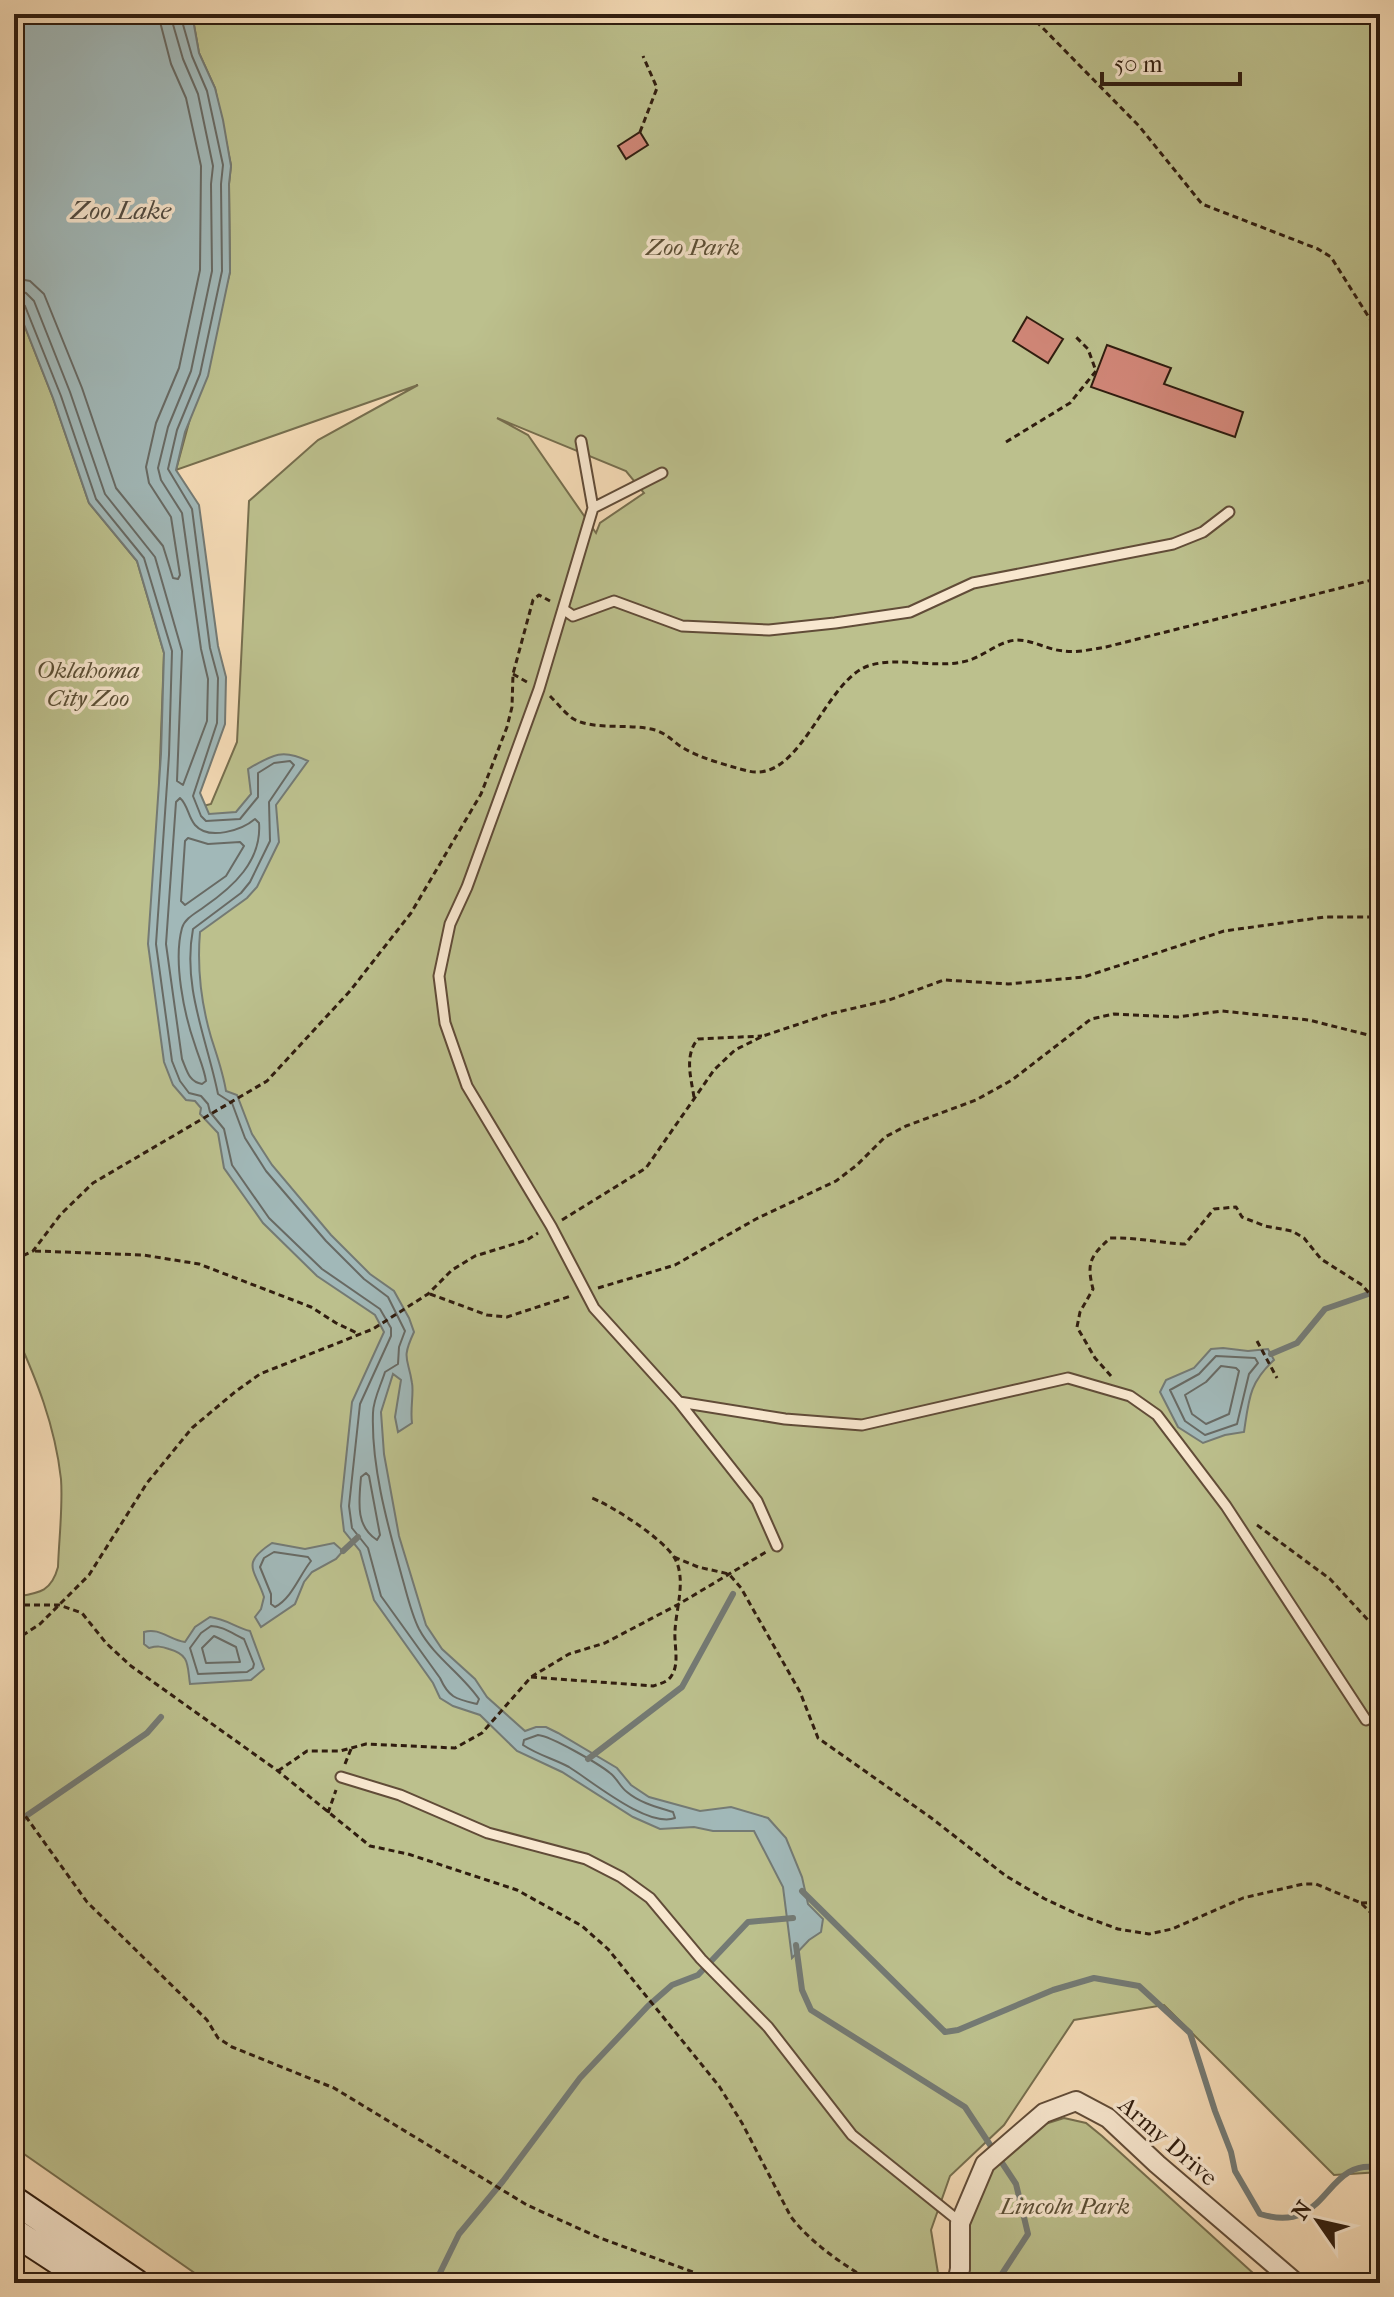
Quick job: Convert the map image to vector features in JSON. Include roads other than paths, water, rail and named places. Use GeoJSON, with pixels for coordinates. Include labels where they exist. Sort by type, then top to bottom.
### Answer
{"type":"FeatureCollection","features":[{"type":"Feature","properties":{"kind":"main road"},"geometry":{"type":"LineString","coordinates":[[14,2200],[136,2283]]}},
{"type":"Feature","properties":{"kind":"main road"},"geometry":{"type":"LineString","coordinates":[[14,2232],[92,2283]]}},
{"type":"Feature","properties":{"kind":"street","name":"Army Drive"},"geometry":{"type":"LineString","coordinates":[[957,2283],[960,2223],[985,2164],[1044,2113],[1076,2101],[1108,2118],[1296,2283]]}},
{"type":"Feature","properties":{"kind":"lane"},"geometry":{"type":"LineString","coordinates":[[581,441],[593,508],[539,689],[467,887],[450,924],[439,976],[445,1023],[467,1086],[551,1226],[584,1292],[619,1338],[679,1402],[757,1501],[777,1546]]}},
{"type":"Feature","properties":{"kind":"lane"},"geometry":{"type":"LineString","coordinates":[[593,508],[662,473]]}},
{"type":"Feature","properties":{"kind":"lane"},"geometry":{"type":"LineString","coordinates":[[563,609],[573,616],[614,601],[682,626],[769,630],[835,623],[910,612],[973,583],[1173,544],[1203,532],[1229,512]]}},
{"type":"Feature","properties":{"kind":"lane"},"geometry":{"type":"LineString","coordinates":[[679,1402],[785,1419],[862,1425],[1068,1378],[1130,1396],[1157,1415],[1226,1506],[1366,1720]]}},
{"type":"Feature","properties":{"kind":"lane"},"geometry":{"type":"LineString","coordinates":[[341,1777],[400,1795],[488,1833],[586,1859],[621,1877],[650,1898],[701,1959],[768,2027],[852,2135],[960,2223]]}},
{"type":"Feature","properties":{"kind":"water","name":"Zoo Lake"},"geometry":{"type":"Polygon","coordinates":[[[14,14],[186,14],[194,25],[199,53],[215,88],[231,166],[230,272],[208,376],[185,432],[176,470],[199,505],[218,646],[226,677],[225,724],[200,793],[209,814],[236,812],[251,794],[248,769],[284,754],[308,761],[276,805],[279,842],[257,887],[247,898],[200,932],[202,998],[226,1091],[237,1095],[252,1134],[272,1165],[331,1235],[370,1274],[394,1291],[409,1318],[414,1332],[407,1354],[412,1387],[412,1423],[398,1432],[395,1417],[401,1380],[393,1374],[381,1412],[384,1454],[399,1536],[426,1625],[442,1649],[475,1679],[487,1697],[525,1731],[546,1727],[558,1733],[617,1768],[631,1785],[649,1797],[700,1811],[731,1807],[768,1818],[786,1838],[802,1877],[808,1904],[823,1919],[821,1932],[792,1958],[783,1887],[754,1831],[713,1831],[694,1827],[660,1829],[633,1817],[562,1772],[517,1751],[480,1715],[440,1698],[433,1683],[374,1600],[360,1551],[344,1531],[341,1506],[352,1402],[384,1332],[375,1315],[317,1276],[263,1223],[224,1168],[218,1133],[200,1114],[201,1108],[195,1101],[186,1100],[173,1085],[164,1062],[148,944],[161,754],[164,653],[137,561],[89,503],[53,398],[14,299],[14,14]]]}},
{"type":"Feature","properties":{"kind":"water"},"geometry":{"type":"Polygon","coordinates":[[[1211,1349],[1248,1351],[1268,1349],[1274,1360],[1255,1384],[1244,1432],[1203,1443],[1178,1427],[1160,1392],[1166,1380],[1194,1368],[1211,1349]]]}},
{"type":"Feature","properties":{"kind":"water"},"geometry":{"type":"Polygon","coordinates":[[[272,1543],[305,1549],[334,1543],[343,1551],[336,1559],[312,1572],[295,1604],[261,1627],[255,1617],[264,1597],[253,1562],[272,1543]]]}},
{"type":"Feature","properties":{"kind":"water"},"geometry":{"type":"Polygon","coordinates":[[[210,1617],[250,1631],[264,1669],[251,1680],[190,1684],[186,1661],[181,1654],[164,1647],[149,1648],[144,1644],[144,1632],[149,1631],[185,1642],[195,1627],[210,1617]]]}},
{"type":"Feature","properties":{"kind":"waterway"},"geometry":{"type":"LineString","coordinates":[[1271,1354],[1297,1343],[1325,1309],[1380,1290]]}},
{"type":"Feature","properties":{"kind":"waterway"},"geometry":{"type":"LineString","coordinates":[[343,1551],[358,1537]]}},
{"type":"Feature","properties":{"kind":"waterway"},"geometry":{"type":"LineString","coordinates":[[588,1759],[682,1687],[733,1594]]}},
{"type":"Feature","properties":{"kind":"waterway"},"geometry":{"type":"LineString","coordinates":[[14,1828],[26,1816],[147,1733],[161,1717]]}},
{"type":"Feature","properties":{"kind":"waterway"},"geometry":{"type":"LineString","coordinates":[[802,1891],[945,2032],[958,2030],[1053,1990],[1094,1978],[1139,1986],[1190,2033],[1235,2171],[1260,2214],[1283,2218],[1300,2214],[1314,2206],[1347,2173],[1361,2167],[1380,2168]]}},
{"type":"Feature","properties":{"kind":"waterway"},"geometry":{"type":"LineString","coordinates":[[435,2283],[459,2234],[580,2078],[648,2006],[672,1985],[698,1975],[748,1922],[793,1918]]}},
{"type":"Feature","properties":{"kind":"waterway"},"geometry":{"type":"LineString","coordinates":[[796,1945],[802,1990],[811,2010],[965,2107],[1016,2184],[1028,2234],[996,2283]]}},
{"type":"Feature","properties":{"kind":"park label","name":"Zoo Park"},"geometry":{"type":"Point","coordinates":[693,247]}},
{"type":"Feature","properties":{"kind":"park label","name":"Oklahoma City Zoo"},"geometry":{"type":"Point","coordinates":[88,684]}},
{"type":"Feature","properties":{"kind":"park label","name":"Lincoln Park"},"geometry":{"type":"Point","coordinates":[1065,2206]}}]}
